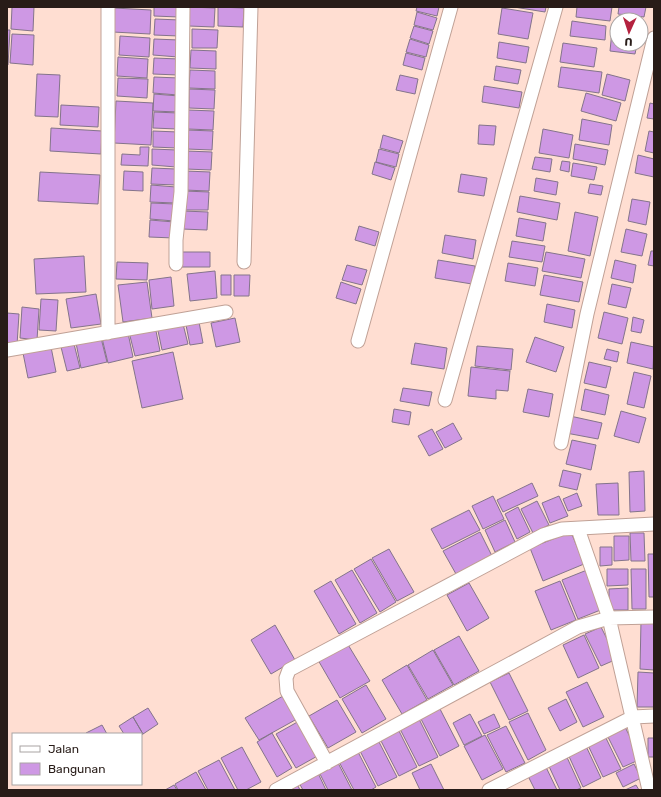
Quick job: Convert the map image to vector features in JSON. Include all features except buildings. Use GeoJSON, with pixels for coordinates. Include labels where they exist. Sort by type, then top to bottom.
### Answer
{"type":"FeatureCollection","features":[{"type":"Feature","properties":{"kind":"street"},"geometry":{"type":"LineString","coordinates":[[108,7],[108,333]]}},
{"type":"Feature","properties":{"kind":"street"},"geometry":{"type":"LineString","coordinates":[[176,264],[176,240],[181,192],[183,7]]}},
{"type":"Feature","properties":{"kind":"street"},"geometry":{"type":"LineString","coordinates":[[244,262],[251,7]]}},
{"type":"Feature","properties":{"kind":"street"},"geometry":{"type":"LineString","coordinates":[[358,341],[452,7]]}},
{"type":"Feature","properties":{"kind":"street"},"geometry":{"type":"LineString","coordinates":[[446,400],[556,7]]}},
{"type":"Feature","properties":{"kind":"street"},"geometry":{"type":"LineString","coordinates":[[561,443],[587,314],[654,38]]}},
{"type":"Feature","properties":{"kind":"street"},"geometry":{"type":"LineString","coordinates":[[7,350],[226,312]]}},
{"type":"Feature","properties":{"kind":"street"},"geometry":{"type":"LineString","coordinates":[[327,763],[287,691],[286,678],[289,670],[525,543],[543,535],[562,529],[654,524]]}},
{"type":"Feature","properties":{"kind":"street"},"geometry":{"type":"LineString","coordinates":[[578,529],[610,618],[649,790]]}},
{"type":"Feature","properties":{"kind":"street"},"geometry":{"type":"LineString","coordinates":[[276,790],[578,627],[610,618],[654,617]]}},
{"type":"Feature","properties":{"kind":"street"},"geometry":{"type":"LineString","coordinates":[[489,790],[633,717],[654,716]]}}]}
